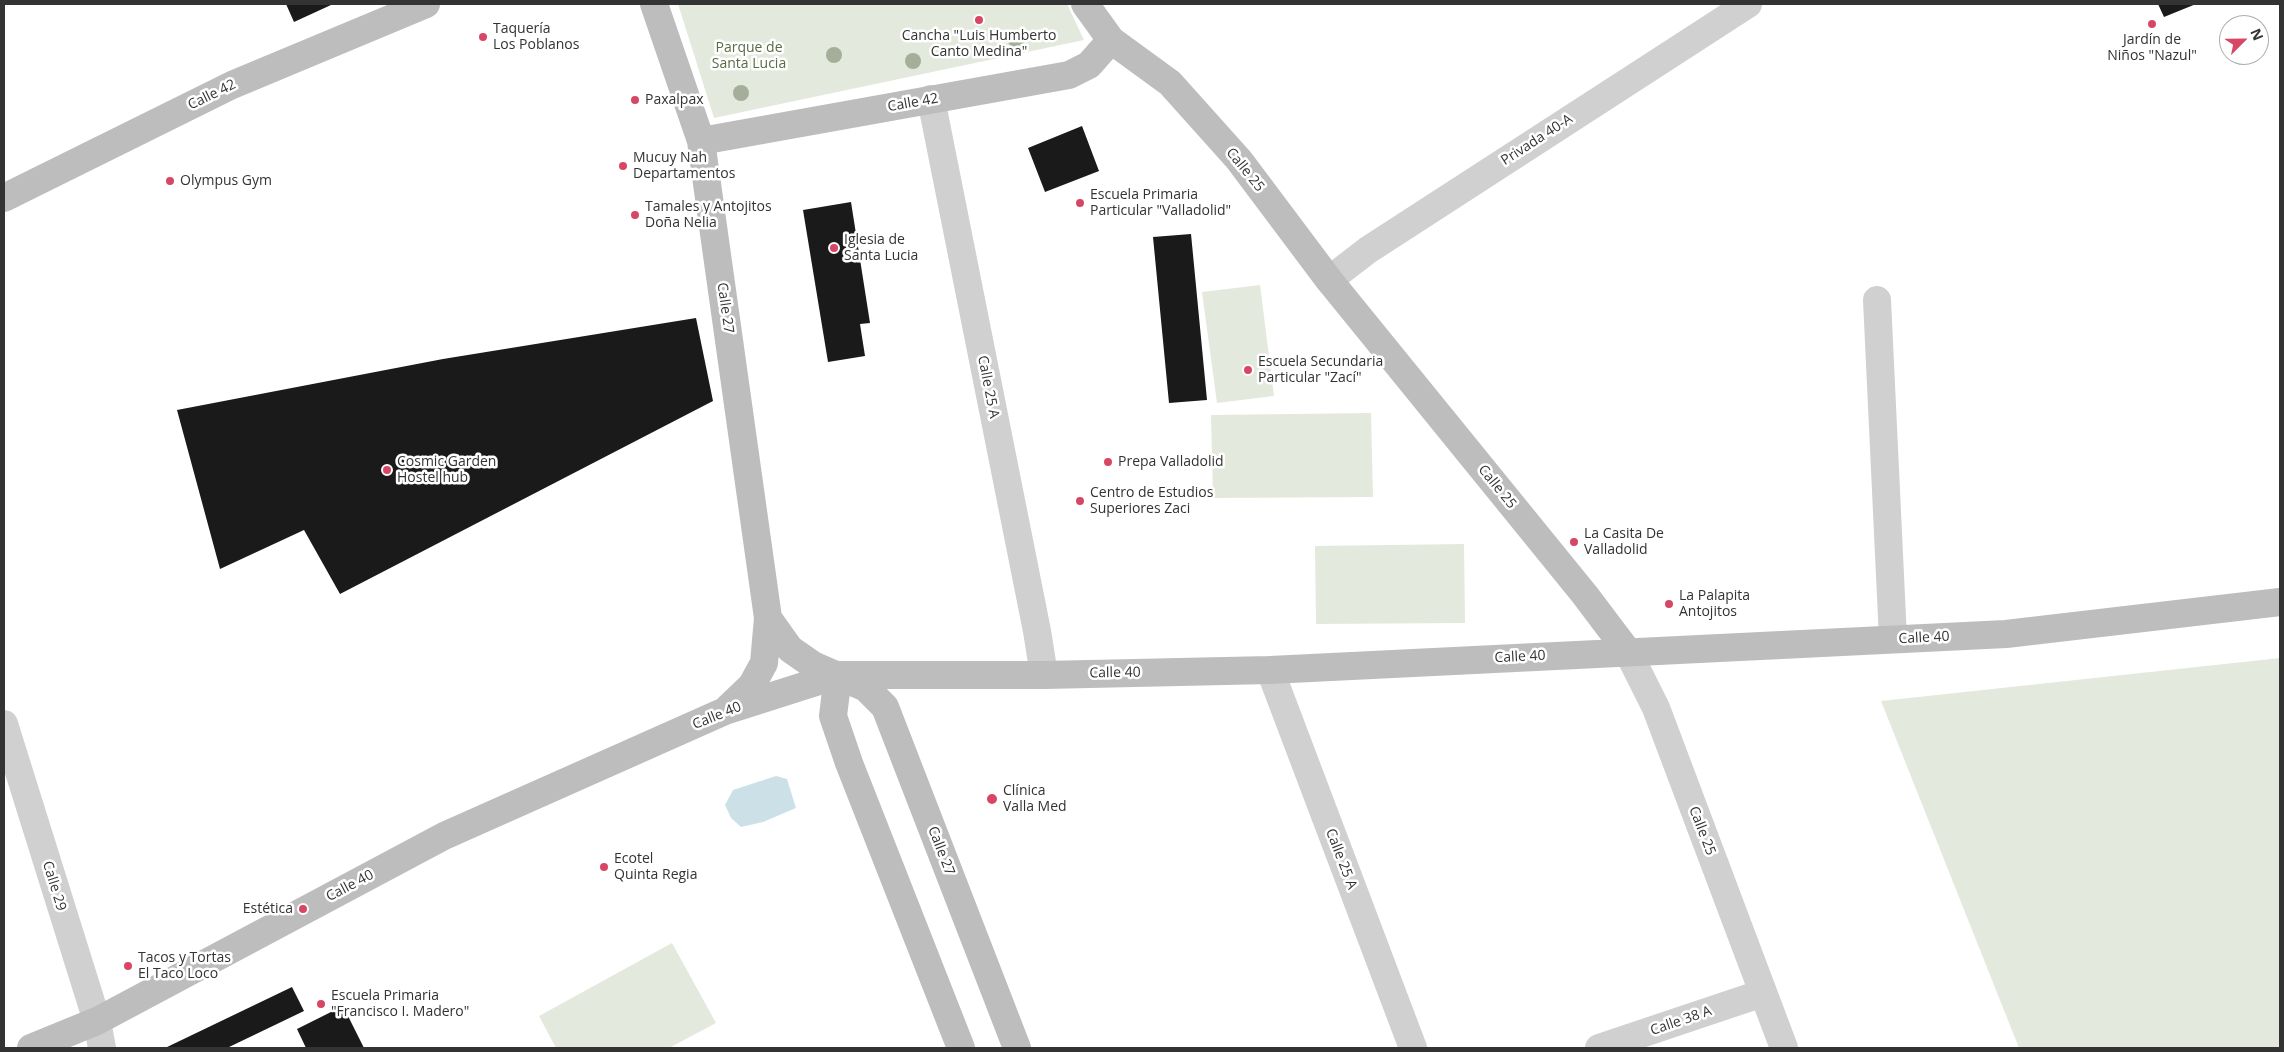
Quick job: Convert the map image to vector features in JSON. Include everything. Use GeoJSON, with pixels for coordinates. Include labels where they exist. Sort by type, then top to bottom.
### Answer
{"type":"FeatureCollection","features":[{"type":"Feature","properties":{"kind":"main road","name":"Calle 42"},"geometry":{"type":"LineString","coordinates":[[4,198],[232,85],[426,4]]}},
{"type":"Feature","properties":{"kind":"main road","name":"Calle 27"},"geometry":{"type":"LineString","coordinates":[[654,4],[701,141],[768,618],[764,663],[752,685],[725,711]]}},
{"type":"Feature","properties":{"kind":"main road","name":"Calle 25"},"geometry":{"type":"LineString","coordinates":[[1086,4],[1112,40],[1170,83],[1239,160],[1330,280],[1585,595],[1628,652]]}},
{"type":"Feature","properties":{"kind":"main road","name":"Calle 42"},"geometry":{"type":"LineString","coordinates":[[701,141],[1069,75],[1089,65],[1112,40]]}},
{"type":"Feature","properties":{"kind":"main road","name":"Calle 40"},"geometry":{"type":"LineString","coordinates":[[31,1048],[97,1021],[444,836],[725,711],[838,675],[1044,675],[1270,670],[2006,634],[2280,602]]}},
{"type":"Feature","properties":{"kind":"main road","name":"Calle 27"},"geometry":{"type":"LineString","coordinates":[[768,618],[790,649],[813,665],[866,688],[885,707],[1017,1048]]}},
{"type":"Feature","properties":{"kind":"main road"},"geometry":{"type":"LineString","coordinates":[[838,675],[834,716],[849,763],[961,1048]]}},
{"type":"Feature","properties":{"kind":"street","name":"Privada 40-A"},"geometry":{"type":"LineString","coordinates":[[1330,280],[1368,250],[1748,4]]}},
{"type":"Feature","properties":{"kind":"street","name":"Calle 25 A"},"geometry":{"type":"LineString","coordinates":[[931,99],[1035,621],[1044,675]]}},
{"type":"Feature","properties":{"kind":"street"},"geometry":{"type":"LineString","coordinates":[[1877,300],[1893,639]]}},
{"type":"Feature","properties":{"kind":"street","name":"Calle 25"},"geometry":{"type":"LineString","coordinates":[[1628,652],[1656,708],[1784,1048]]}},
{"type":"Feature","properties":{"kind":"street","name":"Calle 25 A"},"geometry":{"type":"LineString","coordinates":[[1270,670],[1413,1048]]}},
{"type":"Feature","properties":{"kind":"street","name":"Calle 29"},"geometry":{"type":"LineString","coordinates":[[4,724],[97,1021],[102,1048]]}},
{"type":"Feature","properties":{"kind":"street","name":"Calle 38 A"},"geometry":{"type":"LineString","coordinates":[[1600,1048],[1763,993]]}},
{"type":"Feature","properties":{"kind":"green space","name":"Parque de Santa Lucia"},"geometry":{"type":"Polygon","coordinates":[[[678,4],[1067,4],[1084,40],[714,118],[678,4]]]}},
{"type":"Feature","properties":{"kind":"green space"},"geometry":{"type":"Polygon","coordinates":[[[1260,285],[1274,396],[1217,403],[1202,292],[1260,285]]]}},
{"type":"Feature","properties":{"kind":"green space"},"geometry":{"type":"Polygon","coordinates":[[[1371,413],[1373,497],[1213,498],[1211,415],[1371,413]]]}},
{"type":"Feature","properties":{"kind":"green space"},"geometry":{"type":"Polygon","coordinates":[[[1464,544],[1465,623],[1316,624],[1315,546],[1464,544]]]}},
{"type":"Feature","properties":{"kind":"green space"},"geometry":{"type":"Polygon","coordinates":[[[2280,658],[2280,1048],[2019,1048],[1881,701],[2280,658]]]}},
{"type":"Feature","properties":{"kind":"green space"},"geometry":{"type":"Polygon","coordinates":[[[672,943],[716,1023],[669,1048],[556,1048],[539,1016],[672,943]]]}},
{"type":"Feature","properties":{"kind":"water"},"geometry":{"type":"Polygon","coordinates":[[[776,776],[787,779],[796,808],[763,822],[741,827],[731,818],[725,805],[733,790],[776,776]]]}},
{"type":"Feature","properties":{"kind":"building"},"geometry":{"type":"Polygon","coordinates":[[[286,4],[331,4],[331,5],[294,22],[286,4]]]}},
{"type":"Feature","properties":{"kind":"building"},"geometry":{"type":"Polygon","coordinates":[[[2158,4],[2196,4],[2164,17],[2158,4]]]}},
{"type":"Feature","properties":{"kind":"building"},"geometry":{"type":"Polygon","coordinates":[[[1082,126],[1099,171],[1045,192],[1028,148],[1082,126]]]}},
{"type":"Feature","properties":{"kind":"building","name":"Iglesia de Santa Lucia"},"geometry":{"type":"Polygon","coordinates":[[[851,202],[870,323],[860,324],[865,356],[828,362],[803,210],[851,202]]]}},
{"type":"Feature","properties":{"kind":"building"},"geometry":{"type":"Polygon","coordinates":[[[1191,234],[1207,400],[1169,403],[1153,237],[1191,234]]]}},
{"type":"Feature","properties":{"kind":"building","name":"Cosmic Garden Hostel hub"},"geometry":{"type":"Polygon","coordinates":[[[696,318],[713,401],[340,594],[304,530],[220,569],[177,410],[443,359],[696,318]]]}},
{"type":"Feature","properties":{"kind":"building"},"geometry":{"type":"Polygon","coordinates":[[[292,987],[304,1011],[227,1048],[165,1048],[292,987]]]}},
{"type":"Feature","properties":{"kind":"building"},"geometry":{"type":"Polygon","coordinates":[[[343,1006],[364,1048],[306,1048],[297,1029],[343,1006]]]}},
{"type":"Feature","properties":{"kind":"place","name":"Cancha \"Luis Humberto Canto Medina\""},"geometry":{"type":"Point","coordinates":[979,20]}},
{"type":"Feature","properties":{"kind":"place","name":"Jardín de Niños \"Nazul\""},"geometry":{"type":"Point","coordinates":[2152,24]}},
{"type":"Feature","properties":{"kind":"place","name":"Taquería Los Poblanos"},"geometry":{"type":"Point","coordinates":[483,37]}},
{"type":"Feature","properties":{"kind":"place","name":"Paxalpax"},"geometry":{"type":"Point","coordinates":[635,100]}},
{"type":"Feature","properties":{"kind":"place","name":"Mucuy Nah Departamentos"},"geometry":{"type":"Point","coordinates":[623,166]}},
{"type":"Feature","properties":{"kind":"place","name":"Olympus Gym"},"geometry":{"type":"Point","coordinates":[170,181]}},
{"type":"Feature","properties":{"kind":"place","name":"Escuela Primaria Particular \"Valladolid\""},"geometry":{"type":"Point","coordinates":[1080,203]}},
{"type":"Feature","properties":{"kind":"place","name":"Tamales y Antojitos Doña Nelia"},"geometry":{"type":"Point","coordinates":[635,215]}},
{"type":"Feature","properties":{"kind":"place","name":"Iglesia de Santa Lucia"},"geometry":{"type":"Point","coordinates":[834,248]}},
{"type":"Feature","properties":{"kind":"place","name":"Escuela Secundaria Particular \"Zací\""},"geometry":{"type":"Point","coordinates":[1248,370]}},
{"type":"Feature","properties":{"kind":"place","name":"Prepa Valladolid"},"geometry":{"type":"Point","coordinates":[1108,462]}},
{"type":"Feature","properties":{"kind":"place","name":"Cosmic Garden Hostel hub"},"geometry":{"type":"Point","coordinates":[387,470]}},
{"type":"Feature","properties":{"kind":"place","name":"Centro de Estudios Superiores Zaci"},"geometry":{"type":"Point","coordinates":[1080,501]}},
{"type":"Feature","properties":{"kind":"place","name":"La Casita De Valladolid"},"geometry":{"type":"Point","coordinates":[1574,542]}},
{"type":"Feature","properties":{"kind":"place","name":"La Palapita Antojitos"},"geometry":{"type":"Point","coordinates":[1669,604]}},
{"type":"Feature","properties":{"kind":"place","name":"Clínica Valla Med"},"geometry":{"type":"Point","coordinates":[992,799]}},
{"type":"Feature","properties":{"kind":"place","name":"Ecotel Quinta Regia"},"geometry":{"type":"Point","coordinates":[604,867]}},
{"type":"Feature","properties":{"kind":"place","name":"Estética"},"geometry":{"type":"Point","coordinates":[303,909]}},
{"type":"Feature","properties":{"kind":"place","name":"Tacos y Tortas El Taco Loco"},"geometry":{"type":"Point","coordinates":[128,966]}},
{"type":"Feature","properties":{"kind":"place","name":"Escuela Primaria \"Francisco I. Madero\""},"geometry":{"type":"Point","coordinates":[321,1004]}}]}
